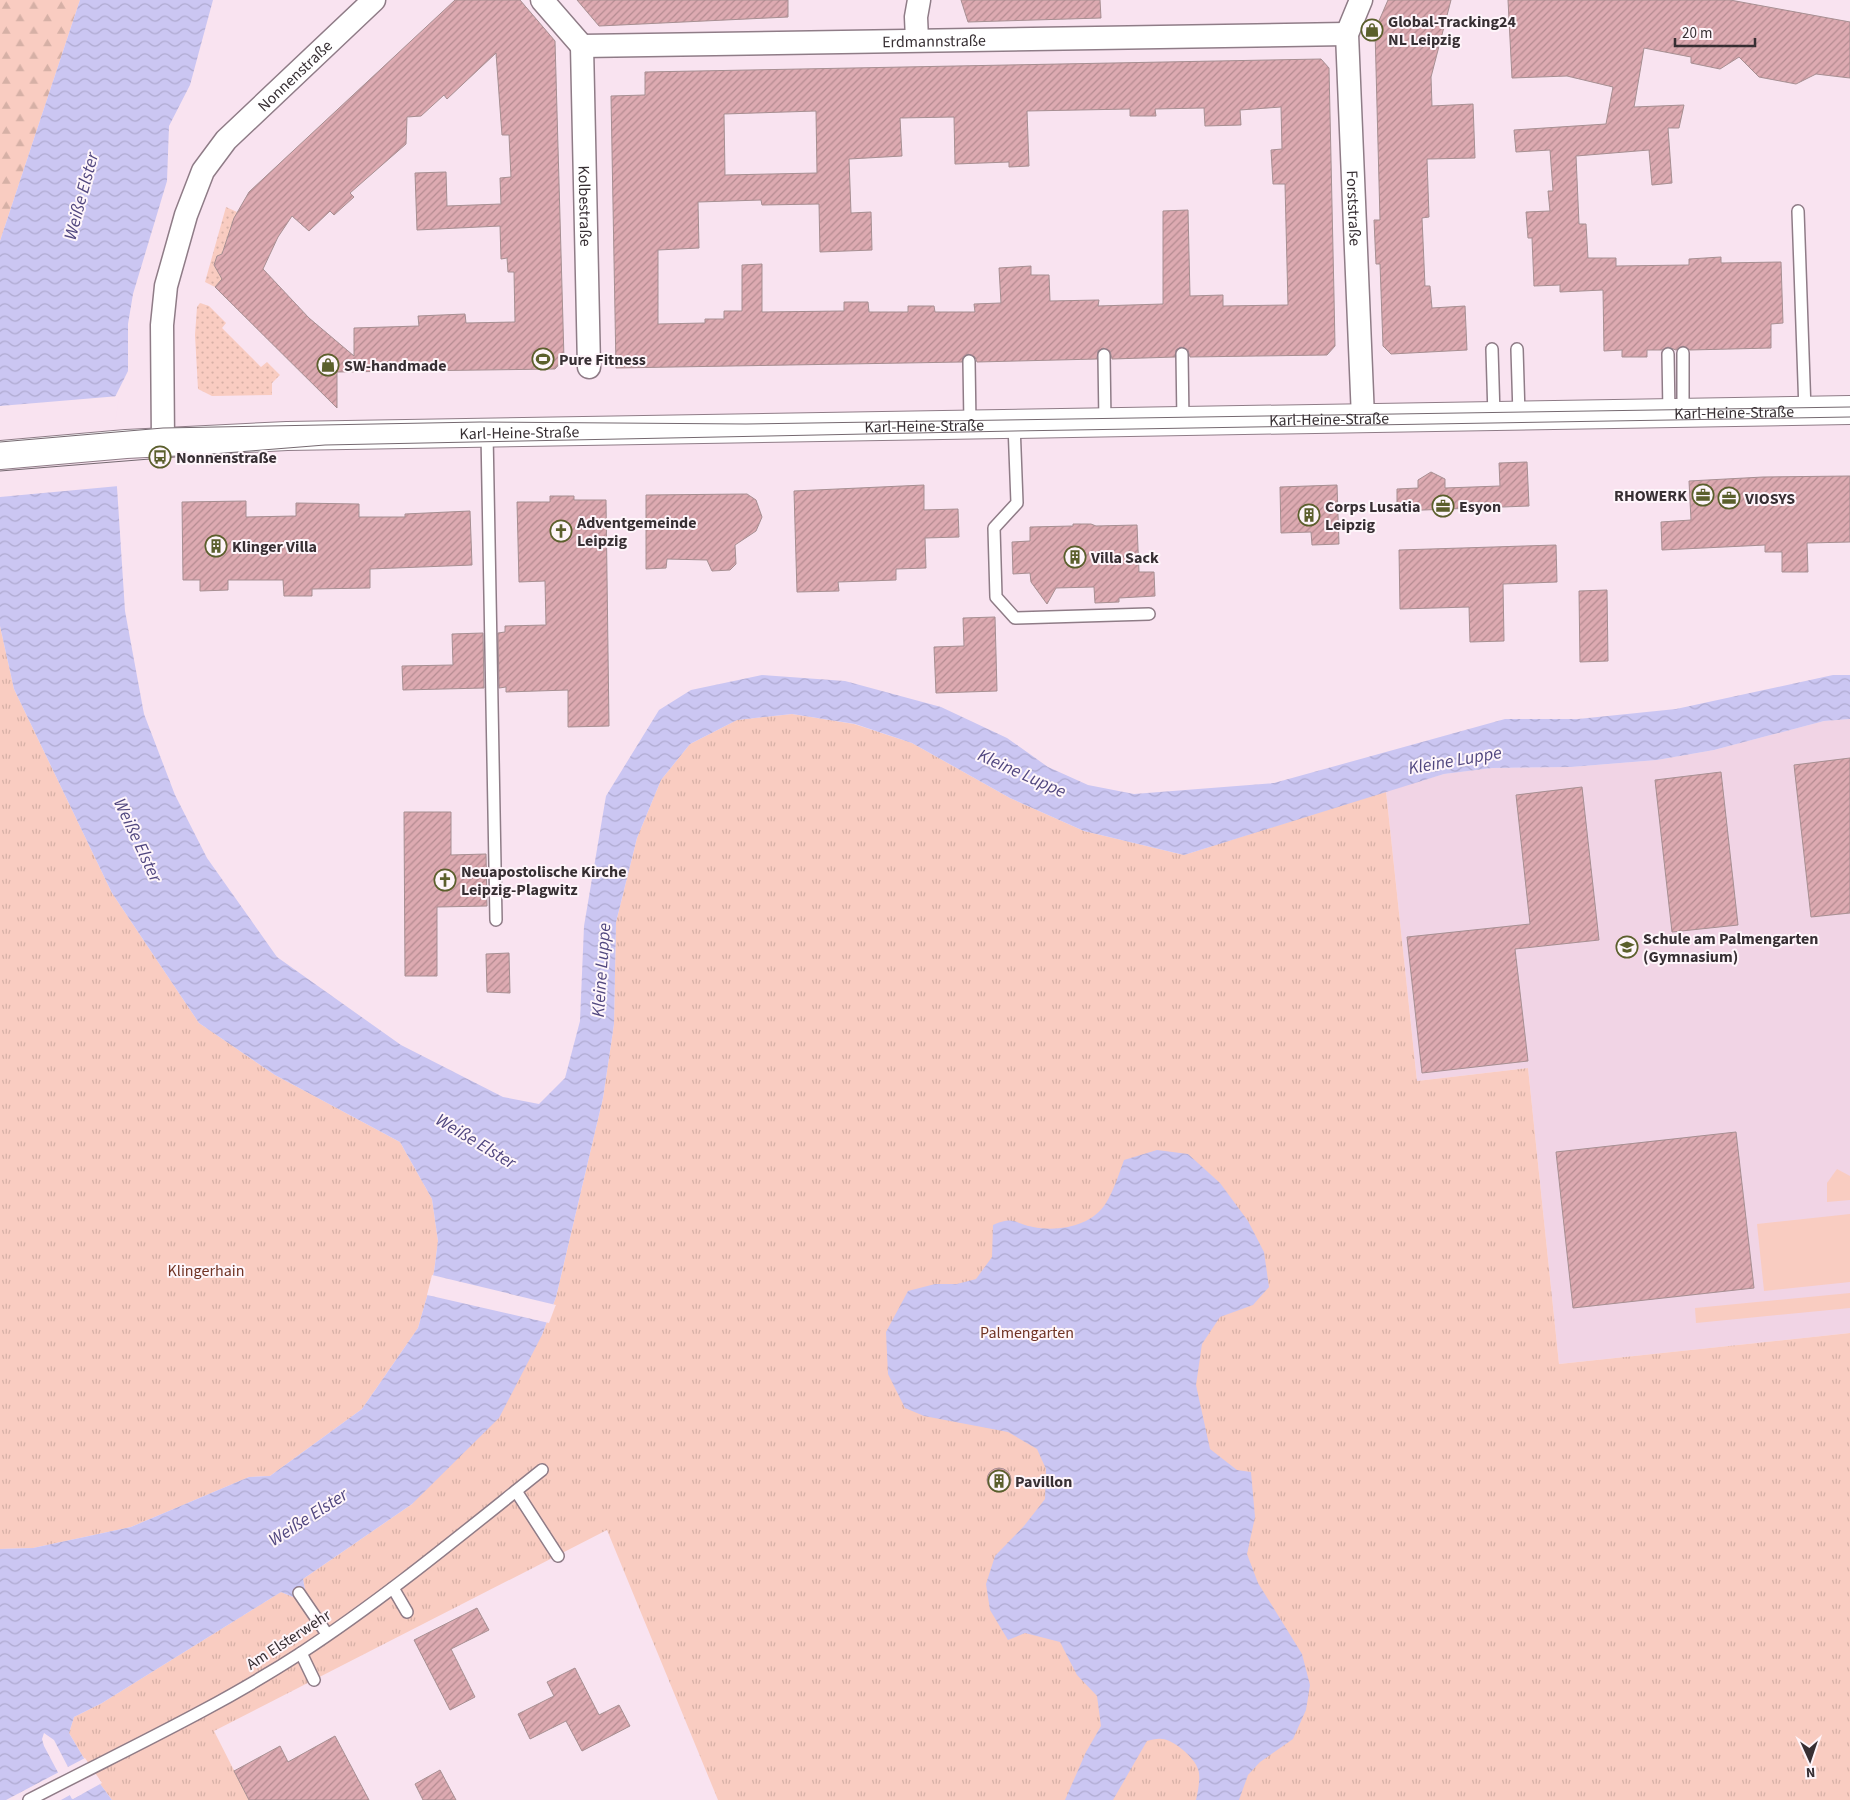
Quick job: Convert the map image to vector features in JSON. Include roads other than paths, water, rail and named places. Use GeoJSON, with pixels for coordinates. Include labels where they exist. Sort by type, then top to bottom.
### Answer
{"type":"FeatureCollection","features":[{"type":"Feature","properties":{"kind":"main road","name":"Karl-Heine-Straße"},"geometry":{"type":"LineString","coordinates":[[0,456],[126,444],[287,436],[1850,410]]}},
{"type":"Feature","properties":{"kind":"street","name":"Nonnenstraße"},"geometry":{"type":"LineString","coordinates":[[163,442],[162,325],[166,286],[186,216],[203,171],[226,140],[374,0]]}},
{"type":"Feature","properties":{"kind":"street"},"geometry":{"type":"LineString","coordinates":[[542,0],[582,46]]}},
{"type":"Feature","properties":{"kind":"street"},"geometry":{"type":"LineString","coordinates":[[917,40],[916,17],[920,0]]}},
{"type":"Feature","properties":{"kind":"street","name":"Forststraße"},"geometry":{"type":"LineString","coordinates":[[1361,0],[1347,34],[1363,418]]}},
{"type":"Feature","properties":{"kind":"street","name":"Erdmannstraße"},"geometry":{"type":"LineString","coordinates":[[582,46],[1347,34]]}},
{"type":"Feature","properties":{"kind":"street","name":"Kolbestraße"},"geometry":{"type":"LineString","coordinates":[[582,46],[589,367]]}},
{"type":"Feature","properties":{"kind":"lane"},"geometry":{"type":"LineString","coordinates":[[1798,211],[1805,411]]}},
{"type":"Feature","properties":{"kind":"lane"},"geometry":{"type":"LineString","coordinates":[[1492,349],[1506,416]]}},
{"type":"Feature","properties":{"kind":"lane"},"geometry":{"type":"LineString","coordinates":[[1506,416],[1517,349]]}},
{"type":"Feature","properties":{"kind":"lane"},"geometry":{"type":"LineString","coordinates":[[1676,413],[1682,353]]}},
{"type":"Feature","properties":{"kind":"lane"},"geometry":{"type":"LineString","coordinates":[[1182,354],[1183,421]]}},
{"type":"Feature","properties":{"kind":"lane"},"geometry":{"type":"LineString","coordinates":[[1668,354],[1676,413]]}},
{"type":"Feature","properties":{"kind":"lane"},"geometry":{"type":"LineString","coordinates":[[1104,355],[1105,423]]}},
{"type":"Feature","properties":{"kind":"lane"},"geometry":{"type":"LineString","coordinates":[[969,361],[970,424]]}},
{"type":"Feature","properties":{"kind":"lane"},"geometry":{"type":"LineString","coordinates":[[1014,424],[1017,504],[994,528],[996,597],[1015,618],[1149,614]]}},
{"type":"Feature","properties":{"kind":"lane"},"geometry":{"type":"LineString","coordinates":[[487,433],[496,920]]}},
{"type":"Feature","properties":{"kind":"lane","name":"Am Elsterwehr"},"geometry":{"type":"LineString","coordinates":[[29,1800],[115,1755],[163,1734],[301,1653],[393,1588],[542,1470]]}},
{"type":"Feature","properties":{"kind":"lane"},"geometry":{"type":"LineString","coordinates":[[516,1491],[558,1556]]}},
{"type":"Feature","properties":{"kind":"lane"},"geometry":{"type":"LineString","coordinates":[[393,1588],[407,1612]]}},
{"type":"Feature","properties":{"kind":"lane"},"geometry":{"type":"LineString","coordinates":[[299,1593],[327,1634]]}},
{"type":"Feature","properties":{"kind":"lane"},"geometry":{"type":"LineString","coordinates":[[301,1653],[314,1680]]}},
{"type":"Feature","properties":{"kind":"water"},"geometry":{"type":"Polygon","coordinates":[[[80,0],[213,0],[190,85],[169,126],[167,181],[133,294],[128,324],[128,371],[114,399],[113,425],[125,611],[144,714],[175,795],[207,858],[277,957],[401,1045],[503,1097],[539,1104],[565,1078],[580,1021],[584,926],[606,796],[659,710],[691,690],[762,675],[845,681],[941,707],[1007,738],[1048,767],[1088,785],[1134,794],[1274,783],[1505,719],[1578,719],[1676,709],[1833,675],[1850,675],[1850,719],[1824,721],[1714,750],[1657,760],[1571,767],[1492,768],[1444,774],[1184,855],[1084,831],[1010,798],[912,743],[855,724],[792,714],[737,720],[690,744],[661,780],[637,838],[616,922],[614,1024],[603,1098],[556,1297],[542,1335],[499,1418],[412,1504],[303,1579],[305,1590],[293,1597],[281,1592],[102,1703],[74,1717],[69,1733],[95,1777],[112,1800],[0,1800],[0,1549],[33,1548],[131,1527],[249,1477],[270,1476],[362,1409],[418,1328],[434,1272],[438,1241],[432,1199],[400,1142],[275,1075],[199,1023],[112,893],[14,689],[0,626],[0,241],[80,0]],[[44,1733],[42,1739],[44,1746],[72,1799],[82,1794],[54,1740],[44,1733]]]}},
{"type":"Feature","properties":{"kind":"water"},"geometry":{"type":"Polygon","coordinates":[[[1157,1150],[1188,1154],[1220,1183],[1248,1221],[1264,1252],[1269,1287],[1253,1305],[1220,1317],[1202,1344],[1196,1385],[1210,1449],[1237,1470],[1251,1472],[1255,1517],[1247,1554],[1258,1583],[1302,1654],[1310,1685],[1306,1710],[1293,1739],[1260,1762],[1248,1775],[1239,1800],[1196,1800],[1199,1776],[1196,1764],[1188,1754],[1172,1742],[1158,1739],[1147,1741],[1113,1800],[1065,1800],[1086,1752],[1101,1726],[1097,1696],[1077,1675],[1060,1642],[1025,1633],[1008,1640],[990,1610],[986,1584],[995,1556],[1024,1526],[1045,1499],[1046,1469],[1037,1449],[1008,1432],[924,1416],[905,1408],[888,1374],[886,1332],[908,1291],[935,1284],[957,1284],[976,1279],[992,1257],[993,1225],[1000,1222],[1014,1221],[1033,1227],[1053,1229],[1084,1222],[1100,1211],[1106,1203],[1124,1160],[1157,1150]]]}},
{"type":"Feature","properties":{"kind":"tram line"},"geometry":{"type":"LineString","coordinates":[[0,442],[163,428],[480,422],[746,424],[1850,407]]}},
{"type":"Feature","properties":{"kind":"tram line"},"geometry":{"type":"LineString","coordinates":[[0,471],[325,445],[1850,417]]}},
{"type":"Feature","properties":{"kind":"place","name":"Global-Tracking24 NL Leipzig"},"geometry":{"type":"Point","coordinates":[1372,30]}},
{"type":"Feature","properties":{"kind":"place","name":"Pure Fitness"},"geometry":{"type":"Point","coordinates":[543,359]}},
{"type":"Feature","properties":{"kind":"place","name":"SW-handmade"},"geometry":{"type":"Point","coordinates":[328,365]}},
{"type":"Feature","properties":{"kind":"place","name":"Nonnenstraße"},"geometry":{"type":"Point","coordinates":[160,457]}},
{"type":"Feature","properties":{"kind":"place","name":"RHOWERK"},"geometry":{"type":"Point","coordinates":[1703,495]}},
{"type":"Feature","properties":{"kind":"place","name":"VIOSYS"},"geometry":{"type":"Point","coordinates":[1729,498]}},
{"type":"Feature","properties":{"kind":"place","name":"Esyon"},"geometry":{"type":"Point","coordinates":[1443,506]}},
{"type":"Feature","properties":{"kind":"place","name":"Corps Lusatia Leipzig"},"geometry":{"type":"Point","coordinates":[1309,515]}},
{"type":"Feature","properties":{"kind":"place","name":"Adventgemeinde Leipzig"},"geometry":{"type":"Point","coordinates":[561,531]}},
{"type":"Feature","properties":{"kind":"place","name":"Klinger Villa"},"geometry":{"type":"Point","coordinates":[216,546]}},
{"type":"Feature","properties":{"kind":"place","name":"Villa Sack"},"geometry":{"type":"Point","coordinates":[1075,557]}},
{"type":"Feature","properties":{"kind":"place","name":"Neuapostolische Kirche Leipzig-Plagwitz"},"geometry":{"type":"Point","coordinates":[445,880]}},
{"type":"Feature","properties":{"kind":"place","name":"Schule am Palmengarten (Gymnasium)"},"geometry":{"type":"Point","coordinates":[1627,947]}},
{"type":"Feature","properties":{"kind":"place","name":"Pavillon"},"geometry":{"type":"Point","coordinates":[999,1481]}},
{"type":"Feature","properties":{"kind":"water label","name":"Weiße Elster"},"geometry":{"type":"Point","coordinates":[81,196]}},
{"type":"Feature","properties":{"kind":"water label","name":"Kleine Luppe"},"geometry":{"type":"Point","coordinates":[1455,760]}},
{"type":"Feature","properties":{"kind":"water label","name":"Kleine Luppe"},"geometry":{"type":"Point","coordinates":[1022,773]}},
{"type":"Feature","properties":{"kind":"water label","name":"Weiße Elster"},"geometry":{"type":"Point","coordinates":[138,840]}},
{"type":"Feature","properties":{"kind":"water label","name":"Kleine Luppe"},"geometry":{"type":"Point","coordinates":[601,970]}},
{"type":"Feature","properties":{"kind":"water label","name":"Weiße Elster"},"geometry":{"type":"Point","coordinates":[476,1141]}},
{"type":"Feature","properties":{"kind":"water label","name":"Weiße Elster"},"geometry":{"type":"Point","coordinates":[308,1517]}},
{"type":"Feature","properties":{"kind":"park label","name":"Klingerhain"},"geometry":{"type":"Point","coordinates":[206,1270]}},
{"type":"Feature","properties":{"kind":"park label","name":"Palmengarten"},"geometry":{"type":"Point","coordinates":[1027,1332]}}]}
